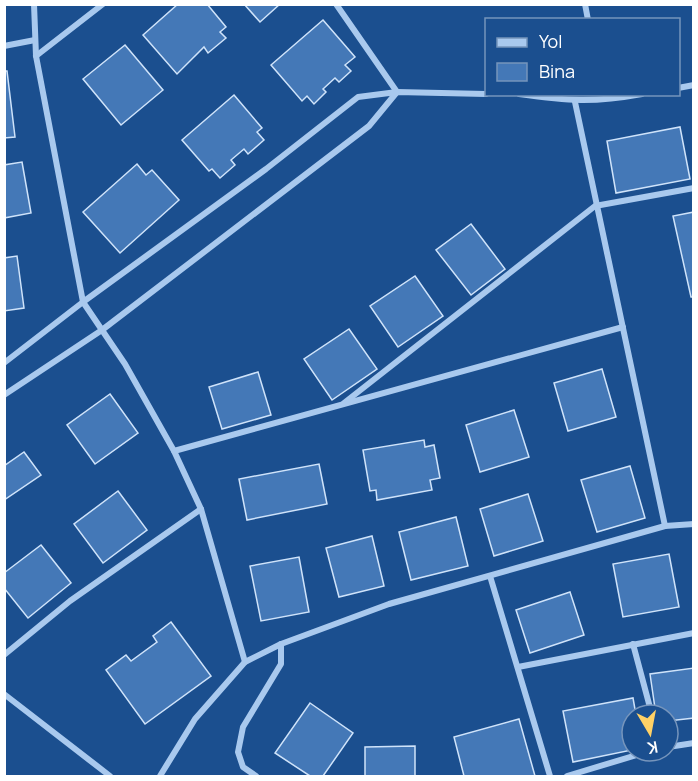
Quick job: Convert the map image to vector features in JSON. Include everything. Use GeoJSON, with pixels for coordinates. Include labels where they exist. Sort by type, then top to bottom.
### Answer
{"type":"FeatureCollection","features":[{"type":"Feature","properties":{"kind":"street"},"geometry":{"type":"LineString","coordinates":[[34,4],[36,56],[82,302],[125,364],[174,451],[201,509],[245,662]]}},
{"type":"Feature","properties":{"kind":"street"},"geometry":{"type":"LineString","coordinates":[[36,56],[103,4]]}},
{"type":"Feature","properties":{"kind":"street"},"geometry":{"type":"LineString","coordinates":[[336,4],[397,92]]}},
{"type":"Feature","properties":{"kind":"street"},"geometry":{"type":"LineString","coordinates":[[4,46],[35,40]]}},
{"type":"Feature","properties":{"kind":"street"},"geometry":{"type":"LineString","coordinates":[[4,396],[102,330],[369,126],[397,92]]}},
{"type":"Feature","properties":{"kind":"street"},"geometry":{"type":"LineString","coordinates":[[4,363],[82,302],[266,169],[358,97],[397,92],[485,94]]}},
{"type":"Feature","properties":{"kind":"street"},"geometry":{"type":"LineString","coordinates":[[533,96],[575,102],[622,96]]}},
{"type":"Feature","properties":{"kind":"street"},"geometry":{"type":"LineString","coordinates":[[575,102],[595,206],[665,525]]}},
{"type":"Feature","properties":{"kind":"street"},"geometry":{"type":"LineString","coordinates":[[341,405],[595,206],[693,188]]}},
{"type":"Feature","properties":{"kind":"street"},"geometry":{"type":"LineString","coordinates":[[174,451],[623,327]]}},
{"type":"Feature","properties":{"kind":"street"},"geometry":{"type":"LineString","coordinates":[[4,655],[70,601],[201,509]]}},
{"type":"Feature","properties":{"kind":"street"},"geometry":{"type":"LineString","coordinates":[[160,777],[195,720],[245,662],[281,644],[390,604],[665,525],[693,525]]}},
{"type":"Feature","properties":{"kind":"street"},"geometry":{"type":"LineString","coordinates":[[490,576],[550,777]]}},
{"type":"Feature","properties":{"kind":"street"},"geometry":{"type":"LineString","coordinates":[[518,667],[693,633]]}},
{"type":"Feature","properties":{"kind":"street"},"geometry":{"type":"LineString","coordinates":[[256,777],[243,767],[238,752],[243,727],[265,687],[281,664],[281,644]]}},
{"type":"Feature","properties":{"kind":"street"},"geometry":{"type":"LineString","coordinates":[[633,644],[649,703]]}},
{"type":"Feature","properties":{"kind":"street"},"geometry":{"type":"LineString","coordinates":[[4,694],[110,777]]}},
{"type":"Feature","properties":{"kind":"street"},"geometry":{"type":"LineString","coordinates":[[567,777],[620,760]]}},
{"type":"Feature","properties":{"kind":"building"},"geometry":{"type":"Polygon","coordinates":[[[178,4],[207,4],[226,27],[220,32],[226,38],[208,53],[204,47],[177,74],[143,35],[178,4]]]}},
{"type":"Feature","properties":{"kind":"building"},"geometry":{"type":"Polygon","coordinates":[[[244,4],[280,4],[260,22],[244,4]]]}},
{"type":"Feature","properties":{"kind":"building"},"geometry":{"type":"Polygon","coordinates":[[[323,20],[355,57],[345,65],[351,71],[339,82],[335,78],[323,89],[326,92],[314,104],[307,96],[302,101],[271,65],[323,20]]]}},
{"type":"Feature","properties":{"kind":"building"},"geometry":{"type":"Polygon","coordinates":[[[125,45],[163,90],[121,125],[83,79],[125,45]]]}},
{"type":"Feature","properties":{"kind":"building"},"geometry":{"type":"Polygon","coordinates":[[[4,71],[7,71],[15,137],[4,138],[4,71]]]}},
{"type":"Feature","properties":{"kind":"building"},"geometry":{"type":"Polygon","coordinates":[[[234,95],[262,128],[257,132],[264,140],[248,154],[244,149],[231,160],[235,165],[220,178],[212,169],[209,171],[182,140],[234,95]]]}},
{"type":"Feature","properties":{"kind":"building"},"geometry":{"type":"Polygon","coordinates":[[[680,127],[690,179],[616,193],[607,141],[680,127]]]}},
{"type":"Feature","properties":{"kind":"building"},"geometry":{"type":"Polygon","coordinates":[[[22,162],[31,213],[4,218],[4,165],[22,162]]]}},
{"type":"Feature","properties":{"kind":"building"},"geometry":{"type":"Polygon","coordinates":[[[137,164],[146,175],[152,170],[179,200],[120,253],[83,212],[137,164]]]}},
{"type":"Feature","properties":{"kind":"building"},"geometry":{"type":"Polygon","coordinates":[[[694,212],[694,297],[691,297],[673,216],[694,212]]]}},
{"type":"Feature","properties":{"kind":"building"},"geometry":{"type":"Polygon","coordinates":[[[471,224],[505,269],[471,295],[436,250],[471,224]]]}},
{"type":"Feature","properties":{"kind":"building"},"geometry":{"type":"Polygon","coordinates":[[[17,256],[24,308],[4,311],[4,258],[17,256]]]}},
{"type":"Feature","properties":{"kind":"building"},"geometry":{"type":"Polygon","coordinates":[[[415,276],[443,316],[398,347],[370,306],[415,276]]]}},
{"type":"Feature","properties":{"kind":"building"},"geometry":{"type":"Polygon","coordinates":[[[349,329],[377,369],[332,400],[304,359],[349,329]]]}},
{"type":"Feature","properties":{"kind":"building"},"geometry":{"type":"Polygon","coordinates":[[[602,369],[616,417],[568,431],[554,383],[602,369]]]}},
{"type":"Feature","properties":{"kind":"building"},"geometry":{"type":"Polygon","coordinates":[[[258,372],[271,415],[222,429],[209,387],[258,372]]]}},
{"type":"Feature","properties":{"kind":"building"},"geometry":{"type":"Polygon","coordinates":[[[110,394],[138,433],[95,464],[67,425],[110,394]]]}},
{"type":"Feature","properties":{"kind":"building"},"geometry":{"type":"Polygon","coordinates":[[[514,410],[529,457],[480,472],[466,425],[514,410]]]}},
{"type":"Feature","properties":{"kind":"building"},"geometry":{"type":"Polygon","coordinates":[[[424,440],[425,447],[434,445],[440,478],[430,480],[432,490],[377,500],[376,490],[370,491],[363,450],[424,440]]]}},
{"type":"Feature","properties":{"kind":"building"},"geometry":{"type":"Polygon","coordinates":[[[24,452],[41,475],[4,500],[4,466],[24,452]]]}},
{"type":"Feature","properties":{"kind":"building"},"geometry":{"type":"Polygon","coordinates":[[[319,464],[327,504],[247,520],[239,479],[319,464]]]}},
{"type":"Feature","properties":{"kind":"building"},"geometry":{"type":"Polygon","coordinates":[[[630,466],[645,518],[597,532],[581,480],[630,466]]]}},
{"type":"Feature","properties":{"kind":"building"},"geometry":{"type":"Polygon","coordinates":[[[118,491],[147,530],[103,563],[74,524],[118,491]]]}},
{"type":"Feature","properties":{"kind":"building"},"geometry":{"type":"Polygon","coordinates":[[[528,494],[543,541],[494,556],[480,509],[528,494]]]}},
{"type":"Feature","properties":{"kind":"building"},"geometry":{"type":"Polygon","coordinates":[[[456,517],[468,566],[411,580],[399,532],[456,517]]]}},
{"type":"Feature","properties":{"kind":"building"},"geometry":{"type":"Polygon","coordinates":[[[372,536],[384,586],[339,597],[326,548],[372,536]]]}},
{"type":"Feature","properties":{"kind":"building"},"geometry":{"type":"Polygon","coordinates":[[[41,545],[71,583],[28,618],[4,588],[4,573],[41,545]]]}},
{"type":"Feature","properties":{"kind":"building"},"geometry":{"type":"Polygon","coordinates":[[[669,554],[679,607],[623,617],[613,564],[669,554]]]}},
{"type":"Feature","properties":{"kind":"building"},"geometry":{"type":"Polygon","coordinates":[[[299,557],[309,612],[261,621],[250,566],[299,557]]]}},
{"type":"Feature","properties":{"kind":"building"},"geometry":{"type":"Polygon","coordinates":[[[570,592],[584,635],[530,653],[516,610],[570,592]]]}},
{"type":"Feature","properties":{"kind":"building"},"geometry":{"type":"Polygon","coordinates":[[[171,622],[211,676],[145,724],[106,670],[126,655],[131,661],[157,642],[153,636],[171,622]]]}},
{"type":"Feature","properties":{"kind":"building"},"geometry":{"type":"Polygon","coordinates":[[[694,668],[694,718],[680,720],[680,703],[654,703],[650,674],[694,668]]]}},
{"type":"Feature","properties":{"kind":"building"},"geometry":{"type":"Polygon","coordinates":[[[633,698],[634,703],[620,703],[620,752],[573,762],[563,711],[633,698]]]}},
{"type":"Feature","properties":{"kind":"building"},"geometry":{"type":"Polygon","coordinates":[[[310,703],[353,733],[323,776],[310,776],[275,753],[310,703]]]}},
{"type":"Feature","properties":{"kind":"building"},"geometry":{"type":"Polygon","coordinates":[[[519,719],[535,776],[464,776],[454,737],[519,719]]]}},
{"type":"Feature","properties":{"kind":"building"},"geometry":{"type":"Polygon","coordinates":[[[415,746],[415,776],[365,776],[365,747],[415,746]]]}}]}
